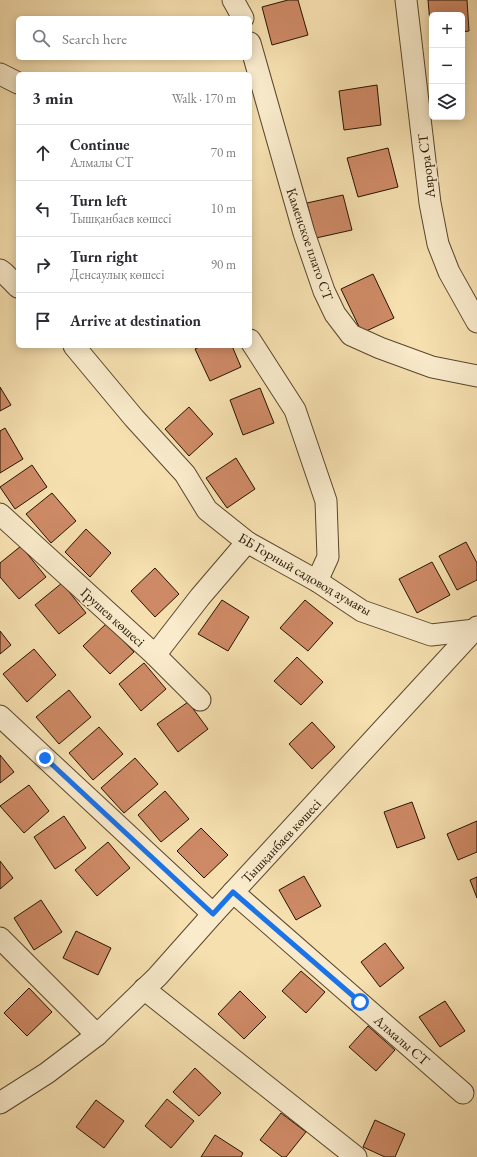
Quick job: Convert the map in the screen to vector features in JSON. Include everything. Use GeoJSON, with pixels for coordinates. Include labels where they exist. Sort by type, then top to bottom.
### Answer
{"type":"FeatureCollection","features":[{"type":"Feature","properties":{"kind":"street"},"geometry":{"type":"LineString","coordinates":[[233,0],[242,16]]}},
{"type":"Feature","properties":{"kind":"street","name":"Аврора СТ"},"geometry":{"type":"LineString","coordinates":[[406,0],[430,203],[438,244],[448,272],[477,322]]}},
{"type":"Feature","properties":{"kind":"street","name":"Каменское плато СТ"},"geometry":{"type":"LineString","coordinates":[[252,50],[304,233],[324,291],[335,314],[351,335],[380,348],[432,367],[477,376]]}},
{"type":"Feature","properties":{"kind":"street"},"geometry":{"type":"LineString","coordinates":[[0,74],[16,82]]}},
{"type":"Feature","properties":{"kind":"street"},"geometry":{"type":"LineString","coordinates":[[0,270],[16,285]]}},
{"type":"Feature","properties":{"kind":"street"},"geometry":{"type":"LineString","coordinates":[[252,343],[294,410],[326,501],[328,557],[317,581]]}},
{"type":"Feature","properties":{"kind":"street","name":"ББ Горный садовод аумағы"},"geometry":{"type":"LineString","coordinates":[[76,348],[134,418],[185,474],[207,510],[247,542],[317,581],[362,610],[431,634],[476,629]]}},
{"type":"Feature","properties":{"kind":"street","name":"Грушев көшесі"},"geometry":{"type":"LineString","coordinates":[[0,514],[155,654],[200,597],[247,542]]}},
{"type":"Feature","properties":{"kind":"street","name":"Тышқанбаев көшесі"},"geometry":{"type":"LineString","coordinates":[[0,1103],[47,1073],[98,1035],[144,989],[476,629]]}},
{"type":"Feature","properties":{"kind":"street"},"geometry":{"type":"LineString","coordinates":[[155,654],[200,700]]}},
{"type":"Feature","properties":{"kind":"street"},"geometry":{"type":"LineString","coordinates":[[0,716],[213,914]]}},
{"type":"Feature","properties":{"kind":"street","name":"Алмалы СТ"},"geometry":{"type":"LineString","coordinates":[[233,892],[463,1093]]}},
{"type":"Feature","properties":{"kind":"street"},"geometry":{"type":"LineString","coordinates":[[0,938],[98,1035]]}},
{"type":"Feature","properties":{"kind":"street"},"geometry":{"type":"LineString","coordinates":[[144,989],[356,1157]]}},
{"type":"Feature","properties":{"kind":"building"},"geometry":{"type":"Polygon","coordinates":[[[288,0],[298,0],[308,35],[272,45],[262,7],[288,0]]]}},
{"type":"Feature","properties":{"kind":"building"},"geometry":{"type":"Polygon","coordinates":[[[428,0],[467,0],[469,31],[465,32],[465,12],[429,12],[428,0]]]}},
{"type":"Feature","properties":{"kind":"building"},"geometry":{"type":"Polygon","coordinates":[[[377,85],[381,125],[344,130],[339,91],[377,85]]]}},
{"type":"Feature","properties":{"kind":"building"},"geometry":{"type":"Polygon","coordinates":[[[388,148],[398,187],[358,197],[347,158],[388,148]]]}},
{"type":"Feature","properties":{"kind":"building"},"geometry":{"type":"Polygon","coordinates":[[[343,195],[352,230],[316,238],[307,203],[343,195]]]}},
{"type":"Feature","properties":{"kind":"building"},"geometry":{"type":"Polygon","coordinates":[[[373,274],[394,318],[362,333],[341,289],[373,274]]]}},
{"type":"Feature","properties":{"kind":"building"},"geometry":{"type":"Polygon","coordinates":[[[233,348],[241,367],[210,381],[195,349],[233,348]]]}},
{"type":"Feature","properties":{"kind":"building"},"geometry":{"type":"Polygon","coordinates":[[[0,387],[11,405],[0,411],[0,387]]]}},
{"type":"Feature","properties":{"kind":"building"},"geometry":{"type":"Polygon","coordinates":[[[260,388],[274,423],[243,435],[230,400],[260,388]]]}},
{"type":"Feature","properties":{"kind":"building"},"geometry":{"type":"Polygon","coordinates":[[[189,407],[213,434],[189,456],[165,429],[189,407]]]}},
{"type":"Feature","properties":{"kind":"building"},"geometry":{"type":"Polygon","coordinates":[[[5,428],[23,459],[0,473],[0,431],[5,428]]]}},
{"type":"Feature","properties":{"kind":"building"},"geometry":{"type":"Polygon","coordinates":[[[236,458],[255,489],[227,508],[206,478],[236,458]]]}},
{"type":"Feature","properties":{"kind":"building"},"geometry":{"type":"Polygon","coordinates":[[[32,465],[47,487],[15,509],[0,487],[32,465]]]}},
{"type":"Feature","properties":{"kind":"building"},"geometry":{"type":"Polygon","coordinates":[[[52,493],[76,521],[51,543],[26,514],[52,493]]]}},
{"type":"Feature","properties":{"kind":"building"},"geometry":{"type":"Polygon","coordinates":[[[86,529],[111,553],[90,577],[65,552],[86,529]]]}},
{"type":"Feature","properties":{"kind":"building"},"geometry":{"type":"Polygon","coordinates":[[[466,542],[477,563],[477,580],[457,590],[439,556],[466,542]]]}},
{"type":"Feature","properties":{"kind":"building"},"geometry":{"type":"Polygon","coordinates":[[[21,546],[46,577],[19,599],[0,577],[0,563],[21,546]]]}},
{"type":"Feature","properties":{"kind":"building"},"geometry":{"type":"Polygon","coordinates":[[[432,562],[450,595],[417,613],[399,579],[432,562]]]}},
{"type":"Feature","properties":{"kind":"building"},"geometry":{"type":"Polygon","coordinates":[[[155,568],[179,594],[155,617],[131,591],[155,568]]]}},
{"type":"Feature","properties":{"kind":"building"},"geometry":{"type":"Polygon","coordinates":[[[62,583],[86,613],[59,634],[35,605],[62,583]]]}},
{"type":"Feature","properties":{"kind":"building"},"geometry":{"type":"Polygon","coordinates":[[[222,600],[249,617],[228,651],[198,634],[222,600]]]}},
{"type":"Feature","properties":{"kind":"building"},"geometry":{"type":"Polygon","coordinates":[[[305,600],[333,623],[308,651],[280,628],[305,600]]]}},
{"type":"Feature","properties":{"kind":"building"},"geometry":{"type":"Polygon","coordinates":[[[107,623],[134,652],[110,674],[83,646],[107,623]]]}},
{"type":"Feature","properties":{"kind":"building"},"geometry":{"type":"Polygon","coordinates":[[[0,631],[11,645],[0,654],[0,631]]]}},
{"type":"Feature","properties":{"kind":"building"},"geometry":{"type":"Polygon","coordinates":[[[34,649],[56,675],[27,702],[3,674],[34,649]]]}},
{"type":"Feature","properties":{"kind":"building"},"geometry":{"type":"Polygon","coordinates":[[[297,657],[323,682],[301,705],[274,681],[297,657]]]}},
{"type":"Feature","properties":{"kind":"building"},"geometry":{"type":"Polygon","coordinates":[[[144,663],[166,689],[141,711],[119,684],[144,663]]]}},
{"type":"Feature","properties":{"kind":"building"},"geometry":{"type":"Polygon","coordinates":[[[69,690],[91,717],[59,744],[36,717],[69,690]]]}},
{"type":"Feature","properties":{"kind":"building"},"geometry":{"type":"Polygon","coordinates":[[[188,702],[208,729],[178,752],[157,724],[188,702]]]}},
{"type":"Feature","properties":{"kind":"building"},"geometry":{"type":"Polygon","coordinates":[[[312,722],[335,747],[312,769],[289,744],[312,722]]]}},
{"type":"Feature","properties":{"kind":"building"},"geometry":{"type":"Polygon","coordinates":[[[99,727],[123,754],[93,780],[69,753],[99,727]]]}},
{"type":"Feature","properties":{"kind":"building"},"geometry":{"type":"Polygon","coordinates":[[[0,755],[14,772],[0,783],[0,755]]]}},
{"type":"Feature","properties":{"kind":"building"},"geometry":{"type":"Polygon","coordinates":[[[135,758],[158,784],[124,813],[101,788],[135,758]]]}},
{"type":"Feature","properties":{"kind":"building"},"geometry":{"type":"Polygon","coordinates":[[[29,785],[49,811],[24,833],[0,806],[29,785]]]}},
{"type":"Feature","properties":{"kind":"building"},"geometry":{"type":"Polygon","coordinates":[[[165,791],[189,819],[161,842],[138,815],[165,791]]]}},
{"type":"Feature","properties":{"kind":"building"},"geometry":{"type":"Polygon","coordinates":[[[412,802],[425,838],[397,848],[384,812],[412,802]]]}},
{"type":"Feature","properties":{"kind":"building"},"geometry":{"type":"Polygon","coordinates":[[[64,816],[86,848],[55,869],[34,837],[64,816]]]}},
{"type":"Feature","properties":{"kind":"building"},"geometry":{"type":"Polygon","coordinates":[[[477,821],[477,852],[458,860],[447,834],[477,821]]]}},
{"type":"Feature","properties":{"kind":"building"},"geometry":{"type":"Polygon","coordinates":[[[201,828],[228,855],[204,878],[177,851],[201,828]]]}},
{"type":"Feature","properties":{"kind":"building"},"geometry":{"type":"Polygon","coordinates":[[[108,842],[130,868],[97,896],[75,870],[108,842]]]}},
{"type":"Feature","properties":{"kind":"building"},"geometry":{"type":"Polygon","coordinates":[[[0,861],[13,878],[0,889],[0,861]]]}},
{"type":"Feature","properties":{"kind":"building"},"geometry":{"type":"Polygon","coordinates":[[[304,876],[321,906],[296,920],[279,890],[304,876]]]}},
{"type":"Feature","properties":{"kind":"building"},"geometry":{"type":"Polygon","coordinates":[[[477,877],[477,898],[470,880],[477,877]]]}},
{"type":"Feature","properties":{"kind":"building"},"geometry":{"type":"Polygon","coordinates":[[[41,900],[62,932],[34,950],[14,918],[41,900]]]}},
{"type":"Feature","properties":{"kind":"building"},"geometry":{"type":"Polygon","coordinates":[[[76,931],[111,948],[98,975],[63,958],[76,931]]]}},
{"type":"Feature","properties":{"kind":"building"},"geometry":{"type":"Polygon","coordinates":[[[385,943],[404,968],[380,987],[361,962],[385,943]]]}},
{"type":"Feature","properties":{"kind":"building"},"geometry":{"type":"Polygon","coordinates":[[[301,971],[325,992],[306,1013],[282,991],[301,971]]]}},
{"type":"Feature","properties":{"kind":"building"},"geometry":{"type":"Polygon","coordinates":[[[29,988],[52,1012],[27,1036],[4,1013],[29,988]]]}},
{"type":"Feature","properties":{"kind":"building"},"geometry":{"type":"Polygon","coordinates":[[[240,991],[266,1017],[244,1039],[218,1014],[240,991]]]}},
{"type":"Feature","properties":{"kind":"building"},"geometry":{"type":"Polygon","coordinates":[[[445,1001],[465,1031],[440,1047],[419,1017],[445,1001]]]}},
{"type":"Feature","properties":{"kind":"building"},"geometry":{"type":"Polygon","coordinates":[[[368,1026],[395,1050],[376,1071],[349,1047],[368,1026]]]}},
{"type":"Feature","properties":{"kind":"building"},"geometry":{"type":"Polygon","coordinates":[[[195,1068],[221,1093],[199,1116],[173,1092],[195,1068]]]}},
{"type":"Feature","properties":{"kind":"building"},"geometry":{"type":"Polygon","coordinates":[[[167,1099],[194,1121],[171,1148],[145,1126],[167,1099]]]}},
{"type":"Feature","properties":{"kind":"building"},"geometry":{"type":"Polygon","coordinates":[[[96,1100],[124,1121],[104,1148],[76,1127],[96,1100]]]}},
{"type":"Feature","properties":{"kind":"building"},"geometry":{"type":"Polygon","coordinates":[[[281,1113],[306,1132],[286,1157],[282,1157],[260,1140],[281,1113]]]}},
{"type":"Feature","properties":{"kind":"building"},"geometry":{"type":"Polygon","coordinates":[[[375,1120],[405,1134],[395,1157],[385,1157],[363,1147],[375,1120]]]}},
{"type":"Feature","properties":{"kind":"building"},"geometry":{"type":"Polygon","coordinates":[[[215,1135],[243,1153],[241,1157],[201,1157],[215,1135]]]}},
{"type":"Feature","properties":{"kind":"route"},"geometry":{"type":"LineString","coordinates":[[45,758],[213,914],[233,892],[360,1002]]}}]}
